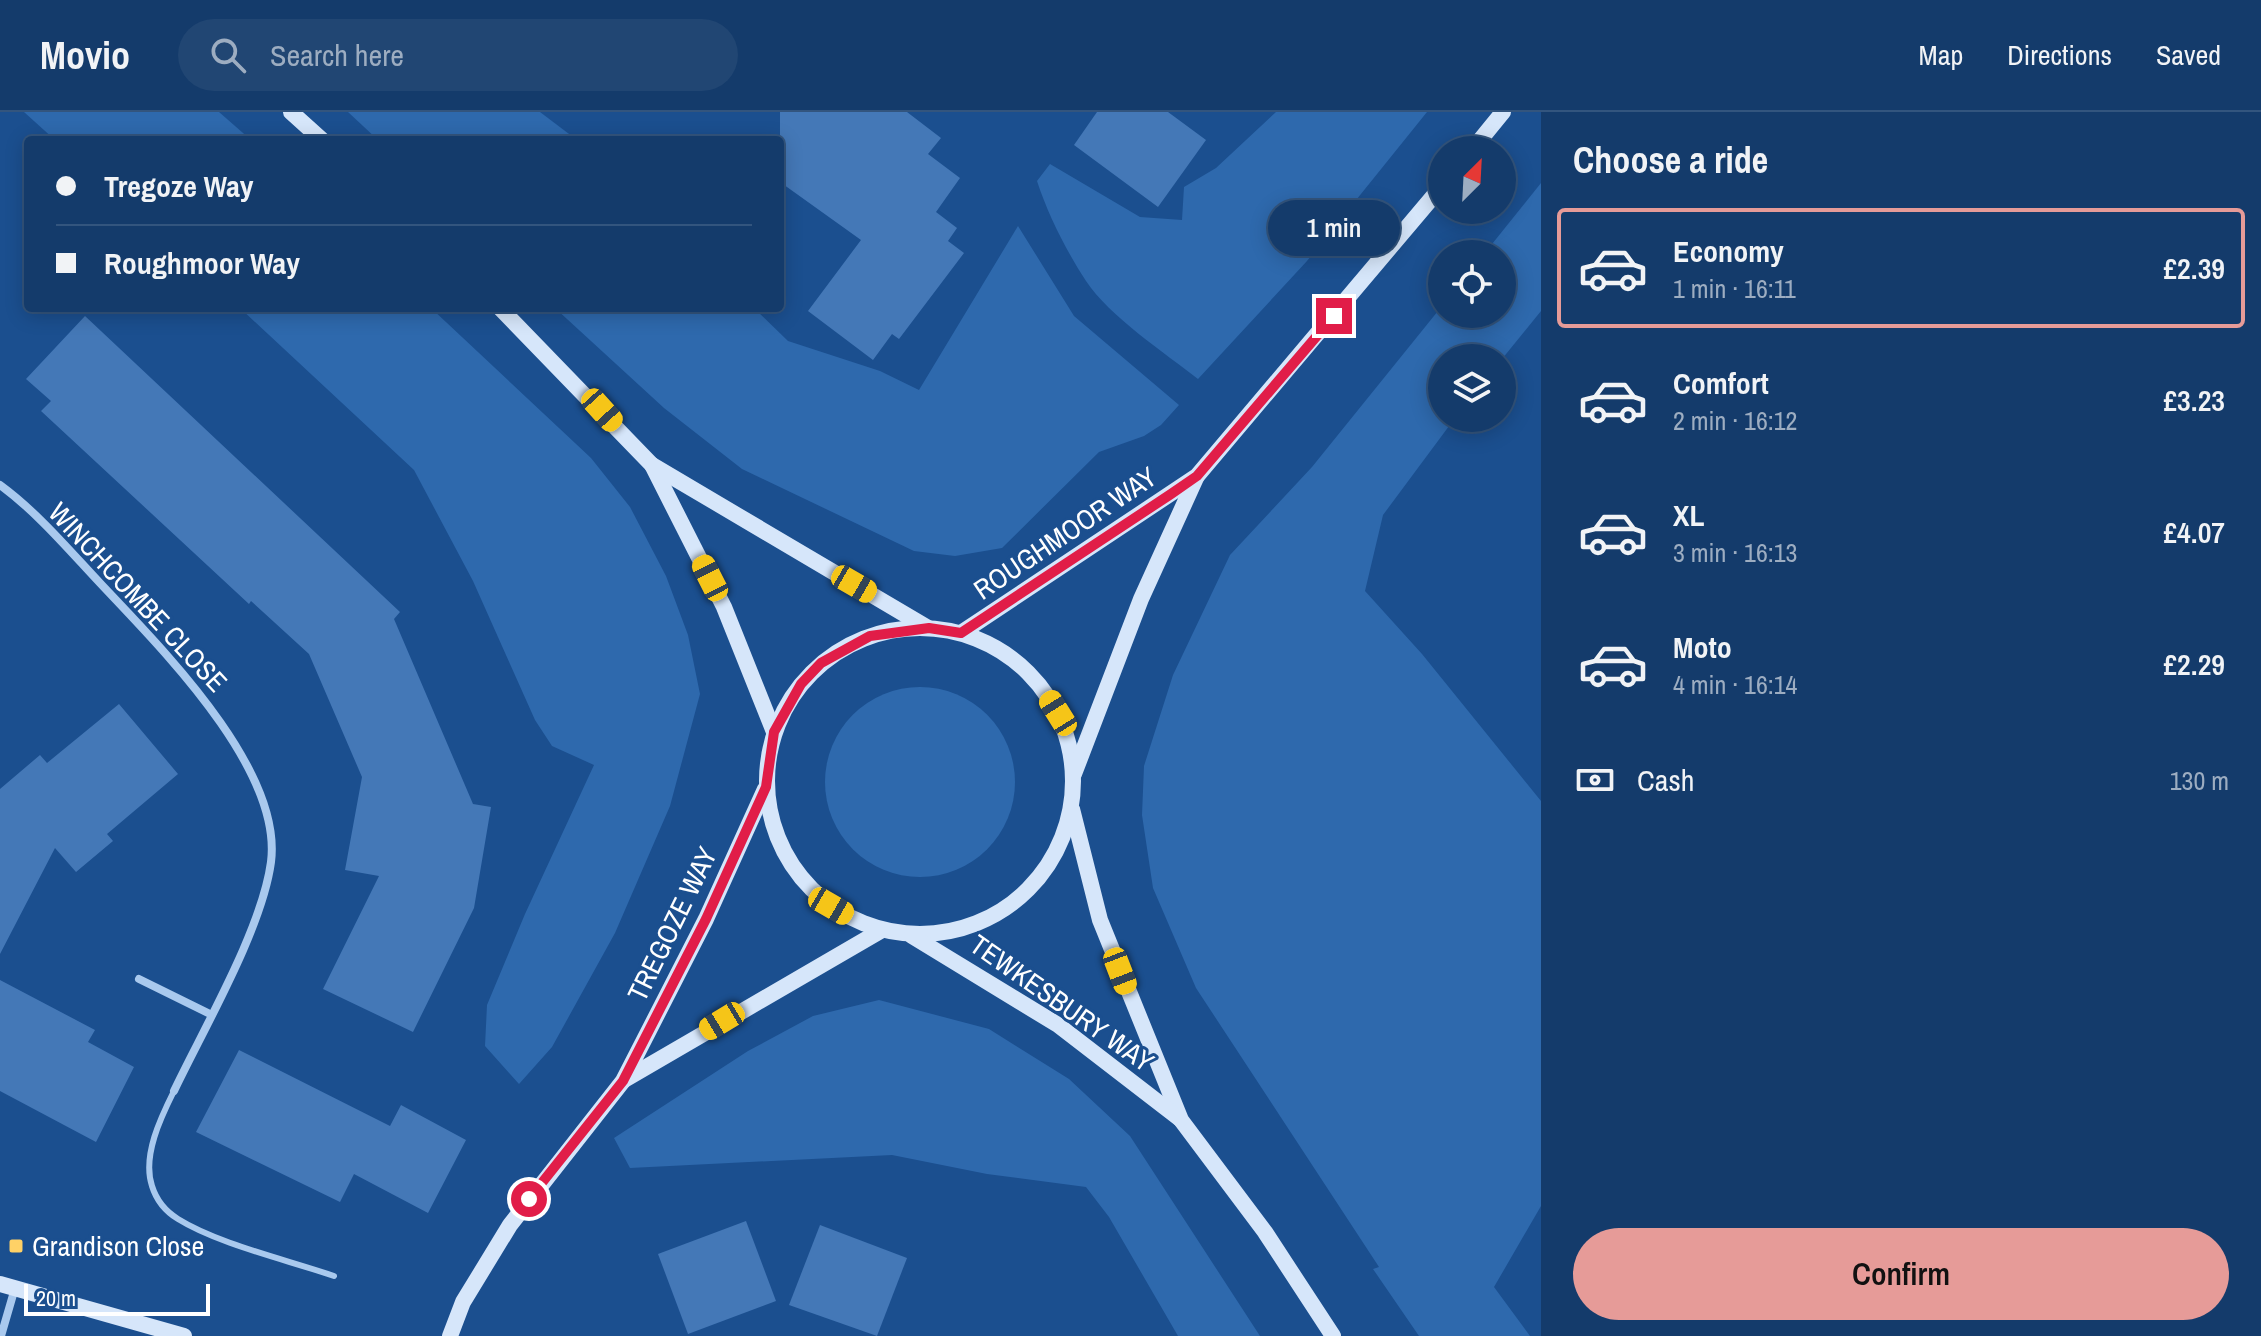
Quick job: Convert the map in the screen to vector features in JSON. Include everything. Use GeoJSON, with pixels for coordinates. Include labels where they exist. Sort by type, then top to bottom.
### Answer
{"type":"FeatureCollection","features":[{"type":"Feature","properties":{"kind":"main road"},"geometry":{"type":"LineString","coordinates":[[291,112],[318,136]]}},
{"type":"Feature","properties":{"kind":"main road"},"geometry":{"type":"LineString","coordinates":[[1483,136],[1503,112]]}},
{"type":"Feature","properties":{"kind":"main road","name":"ROUGHMOOR WAY"},"geometry":{"type":"LineString","coordinates":[[1074,776],[1129,627],[1197,476],[1428,203]]}},
{"type":"Feature","properties":{"kind":"main road"},"geometry":{"type":"LineString","coordinates":[[504,312],[652,465],[929,628]]}},
{"type":"Feature","properties":{"kind":"main road"},"geometry":{"type":"LineString","coordinates":[[652,465],[724,607],[774,732]]}},
{"type":"Feature","properties":{"kind":"main road","name":"ROUGHMOOR WAY"},"geometry":{"type":"LineString","coordinates":[[961,633],[1197,476]]}},
{"type":"Feature","properties":{"kind":"main road"},"geometry":{"type":"LineString","coordinates":[[929,628],[961,633],[1000,651],[1041,686],[1058,713],[1069,744],[1074,776],[1071,808],[1062,839],[1048,867],[1027,891],[1002,912],[973,926],[942,934],[910,934],[882,930],[855,920],[810,889],[778,842],[769,815],[766,787],[774,732],[801,684],[821,663],[844,647],[896,630],[929,628]]}},
{"type":"Feature","properties":{"kind":"main road","name":"TREGOZE WAY"},"geometry":{"type":"LineString","coordinates":[[450,1336],[463,1302],[510,1225],[623,1081],[706,919],[766,787]]}},
{"type":"Feature","properties":{"kind":"main road","name":"TEWKESBURY WAY"},"geometry":{"type":"LineString","coordinates":[[1071,808],[1100,920],[1181,1120],[1265,1232],[1333,1336]]}},
{"type":"Feature","properties":{"kind":"main road","name":"TREGOZE WAY"},"geometry":{"type":"LineString","coordinates":[[623,1081],[882,930]]}},
{"type":"Feature","properties":{"kind":"main road","name":"TEWKESBURY WAY"},"geometry":{"type":"LineString","coordinates":[[910,934],[1058,1025],[1181,1120]]}},
{"type":"Feature","properties":{"kind":"main road"},"geometry":{"type":"LineString","coordinates":[[7,1286],[184,1336]]}},
{"type":"Feature","properties":{"kind":"street","name":"WINCHCOMBE CLOSE"},"geometry":{"type":"LineString","coordinates":[[0,485],[74,555],[203,697],[246,763],[262,803],[271,860],[251,928],[174,1091]]}},
{"type":"Feature","properties":{"kind":"street"},"geometry":{"type":"LineString","coordinates":[[139,979],[210,1014]]}},
{"type":"Feature","properties":{"kind":"street"},"geometry":{"type":"LineString","coordinates":[[1,1336],[7,1286]]}},
{"type":"Feature","properties":{"kind":"lane","name":"WINCHCOMBE CLOSE"},"geometry":{"type":"LineString","coordinates":[[174,1091],[150,1158],[151,1183],[159,1203],[177,1219],[207,1232],[334,1276]]}},
{"type":"Feature","properties":{"kind":"shaded area"},"geometry":{"type":"Polygon","coordinates":[[[24,112],[219,112],[246,136],[51,136],[24,112]]]}},
{"type":"Feature","properties":{"kind":"shaded area"},"geometry":{"type":"Polygon","coordinates":[[[348,112],[540,112],[572,136],[374,136],[348,112]]]}},
{"type":"Feature","properties":{"kind":"shaded area"},"geometry":{"type":"Polygon","coordinates":[[[1276,112],[1427,112],[1307,261],[1198,379],[1138,333],[1096,294],[1065,246],[1037,181],[1050,164],[1140,217],[1182,220],[1184,187],[1216,168],[1276,112]]]}},
{"type":"Feature","properties":{"kind":"shaded area"},"geometry":{"type":"Polygon","coordinates":[[[1541,183],[1541,311],[1514,344],[1428,344],[1428,432],[1445,432],[1383,515],[1365,591],[1422,654],[1541,801],[1541,1206],[1494,1287],[1530,1336],[1419,1336],[1373,1269],[1379,1267],[1196,988],[1153,888],[1142,815],[1144,766],[1173,675],[1230,555],[1312,467],[1428,323],[1428,328],[1516,328],[1516,240],[1495,240],[1508,224],[1516,224],[1516,214],[1541,183]]]}},
{"type":"Feature","properties":{"kind":"shaded area"},"geometry":{"type":"Polygon","coordinates":[[[1018,226],[1074,316],[1179,405],[1161,425],[1144,436],[1099,452],[1002,548],[955,556],[914,551],[742,469],[664,408],[559,312],[758,312],[788,341],[880,371],[919,390],[1018,226]]]}},
{"type":"Feature","properties":{"kind":"shaded area"},"geometry":{"type":"Polygon","coordinates":[[[244,312],[435,312],[591,458],[630,507],[666,576],[688,635],[700,694],[670,806],[615,933],[552,1047],[519,1084],[485,1046],[487,1005],[594,765],[552,746],[535,720],[473,581],[414,470],[244,312]]]}},
{"type":"Feature","properties":{"kind":"shaded area"},"geometry":{"type":"Polygon","coordinates":[[[920,687],[956,695],[973,703],[987,715],[999,729],[1007,746],[1015,782],[1007,818],[999,835],[987,849],[973,861],[956,869],[920,877],[884,869],[867,861],[853,849],[841,835],[833,818],[825,782],[833,746],[841,729],[853,715],[867,703],[884,695],[920,687]]]}},
{"type":"Feature","properties":{"kind":"shaded area"},"geometry":{"type":"Polygon","coordinates":[[[879,1000],[989,1029],[1069,1079],[1130,1136],[1260,1336],[1178,1336],[1109,1217],[1086,1187],[987,1174],[892,1155],[630,1168],[614,1138],[748,1051],[813,1016],[879,1000]]]}},
{"type":"Feature","properties":{"kind":"building"},"geometry":{"type":"Polygon","coordinates":[[[780,112],[907,112],[941,138],[928,154],[960,178],[936,212],[957,228],[948,241],[964,253],[899,339],[892,334],[873,360],[808,311],[861,240],[784,185],[784,136],[780,136],[780,112]]]}},
{"type":"Feature","properties":{"kind":"building"},"geometry":{"type":"Polygon","coordinates":[[[1097,112],[1168,112],[1206,140],[1158,207],[1074,145],[1097,112]]]}},
{"type":"Feature","properties":{"kind":"building"},"geometry":{"type":"Polygon","coordinates":[[[85,316],[400,612],[394,619],[473,804],[491,807],[474,908],[413,1032],[323,989],[379,876],[345,870],[362,777],[309,654],[251,601],[249,604],[41,411],[51,401],[26,379],[85,316]]]}},
{"type":"Feature","properties":{"kind":"building"},"geometry":{"type":"Polygon","coordinates":[[[119,704],[178,774],[107,834],[113,841],[76,872],[55,848],[0,954],[0,789],[40,755],[47,763],[119,704]]]}},
{"type":"Feature","properties":{"kind":"building"},"geometry":{"type":"Polygon","coordinates":[[[0,980],[95,1030],[88,1042],[134,1067],[96,1142],[0,1091],[0,980]]]}},
{"type":"Feature","properties":{"kind":"building"},"geometry":{"type":"Polygon","coordinates":[[[239,1050],[390,1126],[401,1105],[466,1140],[428,1213],[354,1174],[340,1202],[196,1132],[239,1050]]]}},
{"type":"Feature","properties":{"kind":"building"},"geometry":{"type":"Polygon","coordinates":[[[746,1221],[776,1301],[688,1334],[658,1254],[746,1221]]]}},
{"type":"Feature","properties":{"kind":"building"},"geometry":{"type":"Polygon","coordinates":[[[820,1225],[907,1258],[877,1336],[789,1305],[820,1225]]]}},
{"type":"Feature","properties":{"kind":"place","name":"Grandison Close"},"geometry":{"type":"Point","coordinates":[16,1246]}},
{"type":"Feature","properties":{"kind":"route"},"geometry":{"type":"LineString","coordinates":[[529,1199],[623,1081],[706,919],[766,787],[767,760],[774,732],[785,706],[801,684],[821,663],[844,647],[870,636],[896,630],[929,628],[961,633],[1119,530],[1197,476],[1334,316]]}}]}
